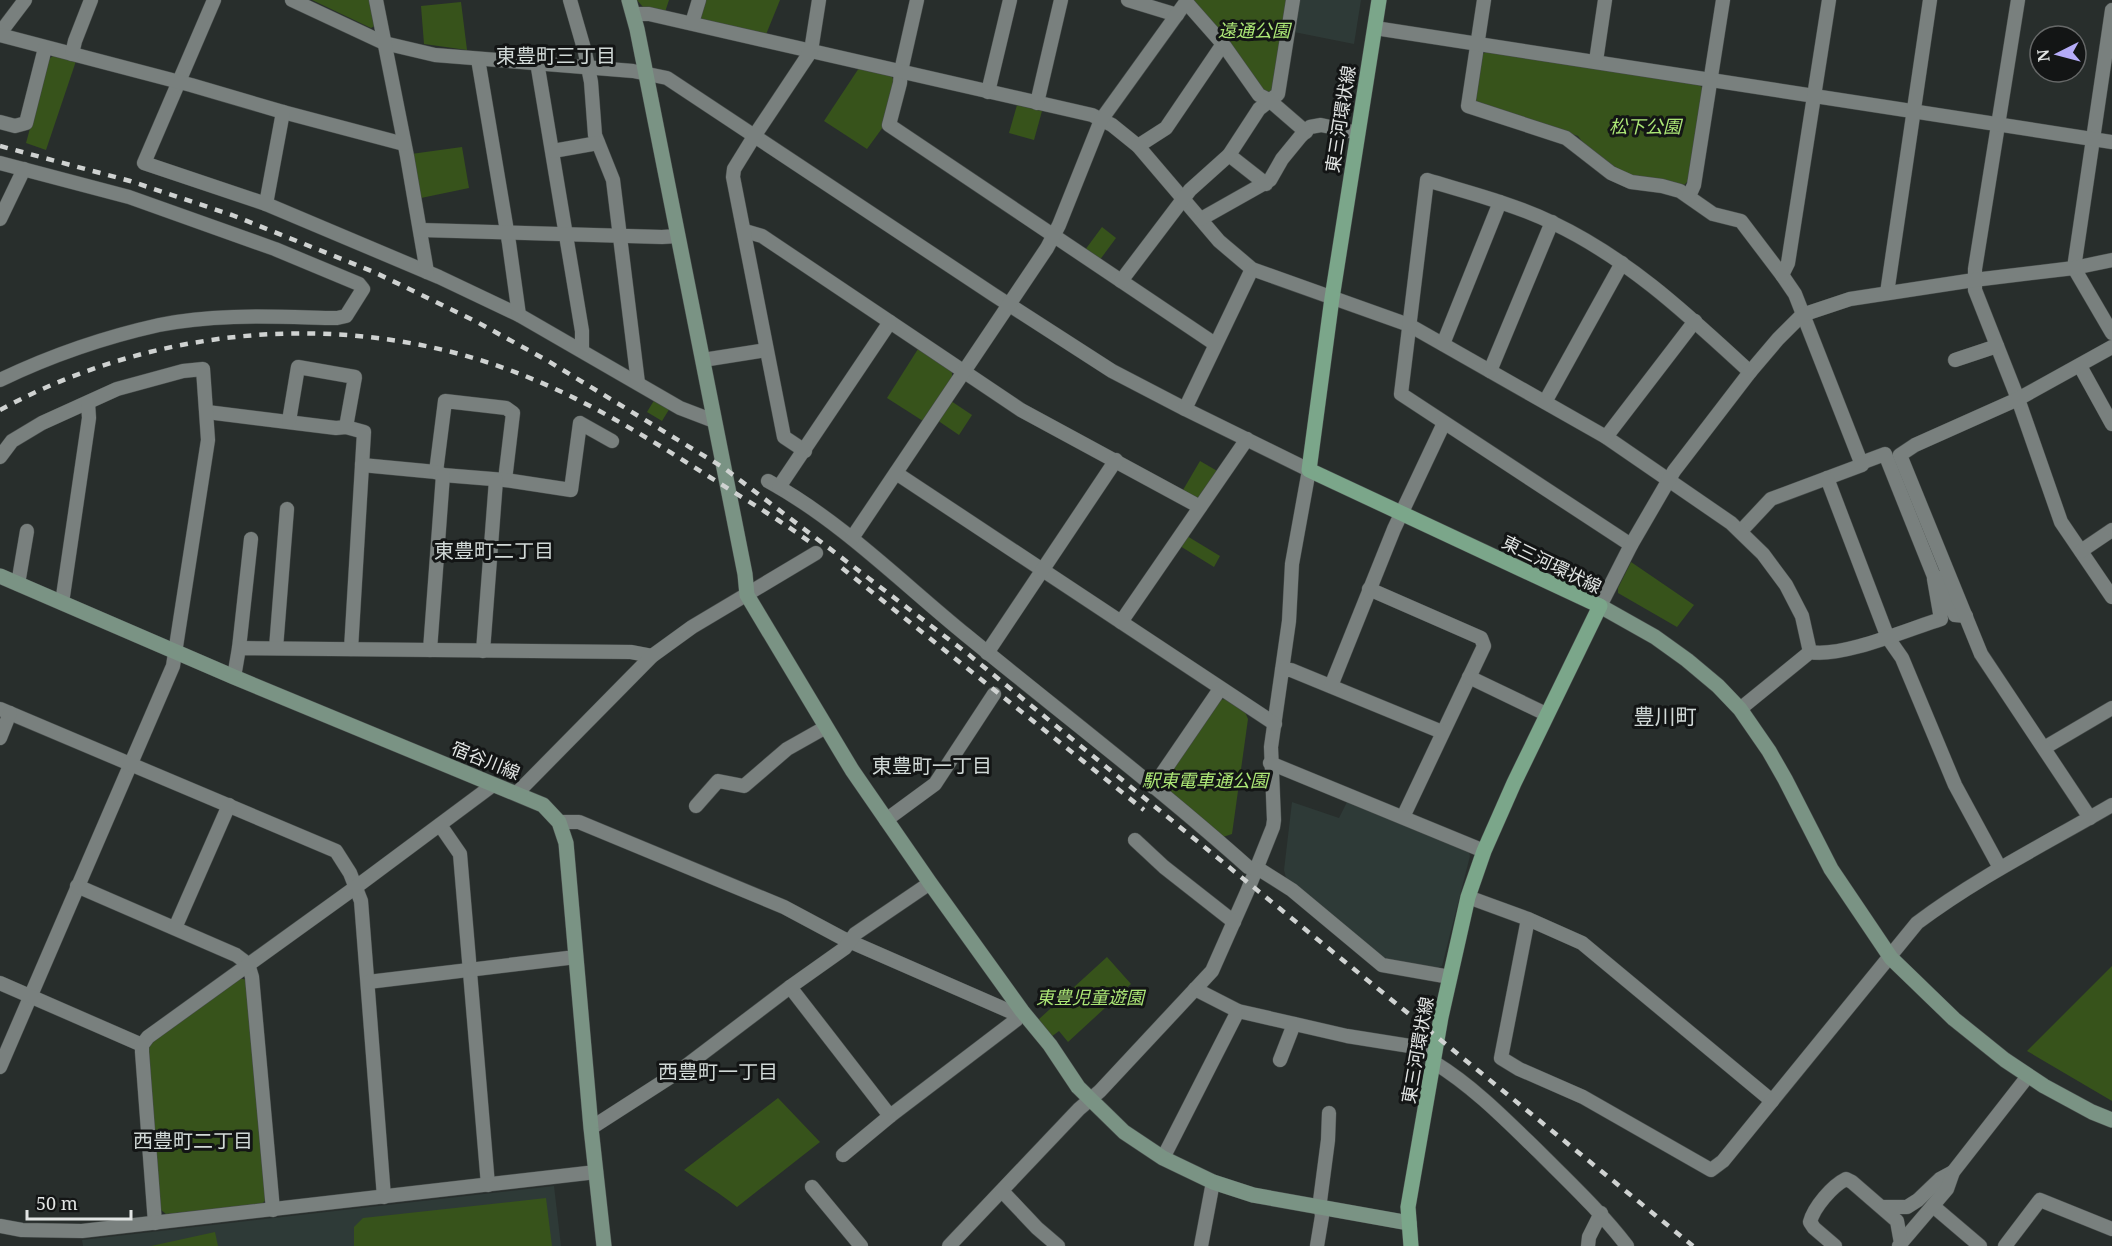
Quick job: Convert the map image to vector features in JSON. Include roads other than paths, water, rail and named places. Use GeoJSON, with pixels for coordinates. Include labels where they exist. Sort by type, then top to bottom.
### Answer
{"type":"FeatureCollection","features":[{"type":"Feature","properties":{"kind":"main road","name":"東三河環状線"},"geometry":{"type":"LineString","coordinates":[[1379,0],[1332,298],[1309,470],[1600,606],[1514,783],[1484,851],[1468,897],[1450,977],[1408,1207],[1411,1246]]}},
{"type":"Feature","properties":{"kind":"street"},"geometry":{"type":"LineString","coordinates":[[25,0],[0,34],[404,144]]}},
{"type":"Feature","properties":{"kind":"street"},"geometry":{"type":"LineString","coordinates":[[72,54],[91,0]]}},
{"type":"Feature","properties":{"kind":"street"},"geometry":{"type":"LineString","coordinates":[[214,0],[144,163],[266,204],[427,272],[519,315],[681,408],[714,421]]}},
{"type":"Feature","properties":{"kind":"street"},"geometry":{"type":"LineString","coordinates":[[292,0],[384,43],[435,56],[588,67],[645,73],[667,78],[1112,371],[1309,470],[1292,564],[1289,621],[1270,763],[1274,820],[1256,869],[1212,971],[949,1246]]}},
{"type":"Feature","properties":{"kind":"street"},"geometry":{"type":"LineString","coordinates":[[376,0],[421,230],[427,272]]}},
{"type":"Feature","properties":{"kind":"street"},"geometry":{"type":"LineString","coordinates":[[570,0],[588,67],[597,143],[613,180],[638,383]]}},
{"type":"Feature","properties":{"kind":"street"},"geometry":{"type":"LineString","coordinates":[[692,23],[699,0]]}},
{"type":"Feature","properties":{"kind":"street"},"geometry":{"type":"LineString","coordinates":[[805,451],[784,438],[733,177],[734,169],[755,135],[811,51],[819,0]]}},
{"type":"Feature","properties":{"kind":"street"},"geometry":{"type":"LineString","coordinates":[[917,0],[889,125],[1215,344]]}},
{"type":"Feature","properties":{"kind":"street"},"geometry":{"type":"LineString","coordinates":[[988,92],[1011,0]]}},
{"type":"Feature","properties":{"kind":"street"},"geometry":{"type":"LineString","coordinates":[[1037,104],[1061,0]]}},
{"type":"Feature","properties":{"kind":"street"},"geometry":{"type":"LineString","coordinates":[[1128,0],[1178,15]]}},
{"type":"Feature","properties":{"kind":"street"},"geometry":{"type":"LineString","coordinates":[[1121,281],[1190,190],[1228,155],[1259,109],[1278,94],[1293,0]]}},
{"type":"Feature","properties":{"kind":"street"},"geometry":{"type":"LineString","coordinates":[[1484,0],[1468,106],[1566,138],[1611,173],[1631,182],[1662,186],[1689,196],[1713,214],[1741,221],[1795,294],[1861,463]]}},
{"type":"Feature","properties":{"kind":"street"},"geometry":{"type":"LineString","coordinates":[[1596,61],[1605,0]]}},
{"type":"Feature","properties":{"kind":"street"},"geometry":{"type":"LineString","coordinates":[[1689,196],[1694,184],[1724,0]]}},
{"type":"Feature","properties":{"kind":"street"},"geometry":{"type":"LineString","coordinates":[[1782,275],[1788,263],[1829,0]]}},
{"type":"Feature","properties":{"kind":"street"},"geometry":{"type":"LineString","coordinates":[[1887,293],[1930,0]]}},
{"type":"Feature","properties":{"kind":"street"},"geometry":{"type":"LineString","coordinates":[[2018,0],[1974,280],[1975,290],[2018,399],[2061,522],[2112,597]]}},
{"type":"Feature","properties":{"kind":"street"},"geometry":{"type":"LineString","coordinates":[[852,538],[1047,248],[1101,120],[1186,1],[1223,44],[1259,94],[1306,132]]}},
{"type":"Feature","properties":{"kind":"street"},"geometry":{"type":"LineString","coordinates":[[631,7],[649,14],[1092,116],[1112,125],[1138,146],[1219,241],[1252,269],[1409,325],[1606,437],[1742,531],[1776,570],[1790,592],[1807,631],[1810,652]]}},
{"type":"Feature","properties":{"kind":"street"},"geometry":{"type":"LineString","coordinates":[[631,7],[703,360],[745,574],[747,595],[852,770],[930,883],[1078,1086],[1124,1132],[1163,1158],[1213,1182],[1253,1195],[1409,1223]]}},
{"type":"Feature","properties":{"kind":"street"},"geometry":{"type":"LineString","coordinates":[[2112,10],[2074,268],[2112,333]]}},
{"type":"Feature","properties":{"kind":"street"},"geometry":{"type":"LineString","coordinates":[[1375,28],[2112,142]]}},
{"type":"Feature","properties":{"kind":"street"},"geometry":{"type":"LineString","coordinates":[[1138,146],[1166,128],[1223,44]]}},
{"type":"Feature","properties":{"kind":"street"},"geometry":{"type":"LineString","coordinates":[[0,122],[15,126],[26,123],[45,48]]}},
{"type":"Feature","properties":{"kind":"street"},"geometry":{"type":"LineString","coordinates":[[478,59],[519,315]]}},
{"type":"Feature","properties":{"kind":"street"},"geometry":{"type":"LineString","coordinates":[[537,63],[582,331],[582,350]]}},
{"type":"Feature","properties":{"kind":"street"},"geometry":{"type":"LineString","coordinates":[[266,204],[283,112]]}},
{"type":"Feature","properties":{"kind":"street"},"geometry":{"type":"LineString","coordinates":[[1202,219],[1266,184],[1282,159],[1315,125],[1358,133]]}},
{"type":"Feature","properties":{"kind":"street"},"geometry":{"type":"LineString","coordinates":[[553,151],[597,143]]}},
{"type":"Feature","properties":{"kind":"street"},"geometry":{"type":"LineString","coordinates":[[1228,155],[1266,184]]}},
{"type":"Feature","properties":{"kind":"street"},"geometry":{"type":"LineString","coordinates":[[0,162],[129,197],[264,244],[359,284],[363,288],[346,316],[337,318],[246,317],[160,325],[76,349],[0,380]]}},
{"type":"Feature","properties":{"kind":"street"},"geometry":{"type":"LineString","coordinates":[[0,219],[24,169]]}},
{"type":"Feature","properties":{"kind":"street"},"geometry":{"type":"LineString","coordinates":[[1631,546],[1401,394],[1428,180],[1500,202],[1552,222],[1585,239],[1648,281],[1750,372]]}},
{"type":"Feature","properties":{"kind":"street"},"geometry":{"type":"LineString","coordinates":[[1443,344],[1500,202]]}},
{"type":"Feature","properties":{"kind":"street"},"geometry":{"type":"LineString","coordinates":[[1490,370],[1552,222]]}},
{"type":"Feature","properties":{"kind":"street"},"geometry":{"type":"LineString","coordinates":[[421,230],[678,236]]}},
{"type":"Feature","properties":{"kind":"street"},"geometry":{"type":"LineString","coordinates":[[745,231],[762,236],[1021,410],[1200,507]]}},
{"type":"Feature","properties":{"kind":"street"},"geometry":{"type":"LineString","coordinates":[[2112,260],[2074,268],[1887,293],[1839,302],[1802,315],[1750,372],[1669,479],[1600,606],[1655,637],[1687,660],[1718,686],[1740,709],[1785,779],[1831,869],[1891,957],[1954,1019],[2005,1060],[2028,1076],[2092,1112],[2112,1120]]}},
{"type":"Feature","properties":{"kind":"street"},"geometry":{"type":"LineString","coordinates":[[1545,402],[1622,263]]}},
{"type":"Feature","properties":{"kind":"street"},"geometry":{"type":"LineString","coordinates":[[1185,409],[1252,269]]}},
{"type":"Feature","properties":{"kind":"street"},"geometry":{"type":"LineString","coordinates":[[1606,437],[1695,321]]}},
{"type":"Feature","properties":{"kind":"street"},"geometry":{"type":"LineString","coordinates":[[890,322],[805,451],[773,484],[852,538],[987,653],[1154,787],[1248,867],[1256,869],[1292,890],[1382,965],[1450,977]]}},
{"type":"Feature","properties":{"kind":"street"},"geometry":{"type":"LineString","coordinates":[[1956,360],[1997,346]]}},
{"type":"Feature","properties":{"kind":"street"},"geometry":{"type":"LineString","coordinates":[[2090,818],[1981,654],[1900,455],[1915,445],[2018,399],[2112,347]]}},
{"type":"Feature","properties":{"kind":"street"},"geometry":{"type":"LineString","coordinates":[[703,360],[766,350]]}},
{"type":"Feature","properties":{"kind":"street"},"geometry":{"type":"LineString","coordinates":[[2080,366],[2112,424]]}},
{"type":"Feature","properties":{"kind":"street"},"geometry":{"type":"LineString","coordinates":[[289,421],[298,367],[355,377],[346,427]]}},
{"type":"Feature","properties":{"kind":"street"},"geometry":{"type":"LineString","coordinates":[[0,457],[12,441],[42,423],[117,389],[183,371],[203,369],[208,440],[173,666],[0,1067]]}},
{"type":"Feature","properties":{"kind":"street"},"geometry":{"type":"LineString","coordinates":[[430,650],[439,473],[446,401],[506,408],[513,413],[500,480],[483,651]]}},
{"type":"Feature","properties":{"kind":"street"},"geometry":{"type":"LineString","coordinates":[[62,603],[89,418],[88,403]]}},
{"type":"Feature","properties":{"kind":"street"},"geometry":{"type":"LineString","coordinates":[[207,412],[336,428],[346,427],[364,432],[351,649]]}},
{"type":"Feature","properties":{"kind":"street"},"geometry":{"type":"LineString","coordinates":[[362,465],[571,490],[580,423],[612,441]]}},
{"type":"Feature","properties":{"kind":"street"},"geometry":{"type":"LineString","coordinates":[[1331,686],[1401,514],[1444,423]]}},
{"type":"Feature","properties":{"kind":"street"},"geometry":{"type":"LineString","coordinates":[[1121,622],[1247,439]]}},
{"type":"Feature","properties":{"kind":"street"},"geometry":{"type":"LineString","coordinates":[[1742,531],[1771,499],[1885,454],[1935,579],[1941,619],[1899,632],[1888,638],[1822,655],[1810,652]]}},
{"type":"Feature","properties":{"kind":"street"},"geometry":{"type":"LineString","coordinates":[[987,653],[1116,460]]}},
{"type":"Feature","properties":{"kind":"street"},"geometry":{"type":"LineString","coordinates":[[896,473],[1275,724]]}},
{"type":"Feature","properties":{"kind":"street"},"geometry":{"type":"LineString","coordinates":[[1827,478],[1888,638],[1902,658],[1955,785],[2000,868]]}},
{"type":"Feature","properties":{"kind":"street"},"geometry":{"type":"LineString","coordinates":[[276,648],[287,509]]}},
{"type":"Feature","properties":{"kind":"street"},"geometry":{"type":"LineString","coordinates":[[2081,551],[2112,530]]}},
{"type":"Feature","properties":{"kind":"street"},"geometry":{"type":"LineString","coordinates":[[18,584],[27,531]]}},
{"type":"Feature","properties":{"kind":"street"},"geometry":{"type":"LineString","coordinates":[[234,677],[251,539]]}},
{"type":"Feature","properties":{"kind":"street"},"geometry":{"type":"LineString","coordinates":[[517,793],[652,656],[692,627],[816,553]]}},
{"type":"Feature","properties":{"kind":"street","name":"宿谷川線"},"geometry":{"type":"LineString","coordinates":[[0,576],[234,677],[517,793],[543,805],[559,822]]}},
{"type":"Feature","properties":{"kind":"street"},"geometry":{"type":"LineString","coordinates":[[1935,579],[1940,578],[1955,615],[1966,616]]}},
{"type":"Feature","properties":{"kind":"street"},"geometry":{"type":"LineString","coordinates":[[1369,589],[1481,638],[1484,646],[1403,817]]}},
{"type":"Feature","properties":{"kind":"street"},"geometry":{"type":"LineString","coordinates":[[239,648],[631,652],[652,656]]}},
{"type":"Feature","properties":{"kind":"street"},"geometry":{"type":"LineString","coordinates":[[1740,709],[1810,652]]}},
{"type":"Feature","properties":{"kind":"street"},"geometry":{"type":"LineString","coordinates":[[1281,670],[1291,670],[1442,732]]}},
{"type":"Feature","properties":{"kind":"street"},"geometry":{"type":"LineString","coordinates":[[1469,677],[1546,714]]}},
{"type":"Feature","properties":{"kind":"street"},"geometry":{"type":"LineString","coordinates":[[1154,787],[1220,689]]}},
{"type":"Feature","properties":{"kind":"street"},"geometry":{"type":"LineString","coordinates":[[886,820],[935,784],[993,694]]}},
{"type":"Feature","properties":{"kind":"street"},"geometry":{"type":"LineString","coordinates":[[2044,748],[2112,708]]}},
{"type":"Feature","properties":{"kind":"street"},"geometry":{"type":"LineString","coordinates":[[0,738],[5,711],[336,851],[350,873],[361,901],[384,1197]]}},
{"type":"Feature","properties":{"kind":"street"},"geometry":{"type":"LineString","coordinates":[[696,806],[718,781],[744,786],[787,749],[826,727]]}},
{"type":"Feature","properties":{"kind":"street"},"geometry":{"type":"LineString","coordinates":[[1270,763],[1484,851]]}},
{"type":"Feature","properties":{"kind":"street"},"geometry":{"type":"LineString","coordinates":[[155,1223],[142,1045],[148,1037],[356,888],[493,785]]}},
{"type":"Feature","properties":{"kind":"street"},"geometry":{"type":"LineString","coordinates":[[175,928],[229,805]]}},
{"type":"Feature","properties":{"kind":"street"},"geometry":{"type":"LineString","coordinates":[[1528,919],[1501,1058],[1519,1069],[1583,1097],[1712,1170],[1723,1161],[1917,923],[2000,868],[2112,805]]}},
{"type":"Feature","properties":{"kind":"street"},"geometry":{"type":"LineString","coordinates":[[604,1246],[591,1128],[566,843],[559,822],[579,822],[784,907],[850,941],[1009,1011],[1022,1011]]}},
{"type":"Feature","properties":{"kind":"street"},"geometry":{"type":"LineString","coordinates":[[440,825],[460,854],[488,1185]]}},
{"type":"Feature","properties":{"kind":"street"},"geometry":{"type":"LineString","coordinates":[[1135,840],[1164,867],[1234,922]]}},
{"type":"Feature","properties":{"kind":"street"},"geometry":{"type":"LineString","coordinates":[[591,1128],[678,1072],[845,948],[855,934],[930,883]]}},
{"type":"Feature","properties":{"kind":"street"},"geometry":{"type":"LineString","coordinates":[[77,886],[236,955],[248,964],[252,977],[273,1210]]}},
{"type":"Feature","properties":{"kind":"street"},"geometry":{"type":"LineString","coordinates":[[1468,897],[1528,919],[1582,943],[1772,1101]]}},
{"type":"Feature","properties":{"kind":"street"},"geometry":{"type":"LineString","coordinates":[[368,982],[576,957]]}},
{"type":"Feature","properties":{"kind":"street"},"geometry":{"type":"LineString","coordinates":[[0,983],[142,1045]]}},
{"type":"Feature","properties":{"kind":"street"},"geometry":{"type":"LineString","coordinates":[[790,987],[890,1116]]}},
{"type":"Feature","properties":{"kind":"street"},"geometry":{"type":"LineString","coordinates":[[1195,989],[1238,1011],[1347,1036],[1420,1046],[1496,1110],[1601,1213],[1627,1246]]}},
{"type":"Feature","properties":{"kind":"street"},"geometry":{"type":"LineString","coordinates":[[843,1155],[890,1116],[1016,1020],[1022,1011]]}},
{"type":"Feature","properties":{"kind":"street"},"geometry":{"type":"LineString","coordinates":[[1163,1158],[1238,1011]]}},
{"type":"Feature","properties":{"kind":"street"},"geometry":{"type":"LineString","coordinates":[[1280,1059],[1294,1024]]}},
{"type":"Feature","properties":{"kind":"street"},"geometry":{"type":"LineString","coordinates":[[1900,1245],[1947,1190],[1953,1172],[2028,1076]]}},
{"type":"Feature","properties":{"kind":"street"},"geometry":{"type":"LineString","coordinates":[[1317,1246],[1322,1216],[1329,1113]]}},
{"type":"Feature","properties":{"kind":"street"},"geometry":{"type":"LineString","coordinates":[[0,1226],[51,1231],[82,1230],[596,1172]]}},
{"type":"Feature","properties":{"kind":"street"},"geometry":{"type":"LineString","coordinates":[[1882,1207],[1907,1208],[1940,1179],[1953,1172]]}},
{"type":"Feature","properties":{"kind":"street"},"geometry":{"type":"LineString","coordinates":[[1835,1246],[1810,1222],[1812,1215],[1838,1183],[1846,1179],[1897,1221],[1900,1245]]}},
{"type":"Feature","properties":{"kind":"street"},"geometry":{"type":"LineString","coordinates":[[1201,1246],[1213,1182]]}},
{"type":"Feature","properties":{"kind":"street"},"geometry":{"type":"LineString","coordinates":[[812,1187],[861,1246]]}},
{"type":"Feature","properties":{"kind":"street"},"geometry":{"type":"LineString","coordinates":[[1002,1191],[1037,1228],[1058,1246]]}},
{"type":"Feature","properties":{"kind":"street"},"geometry":{"type":"LineString","coordinates":[[2005,1246],[2040,1200],[2112,1229]]}},
{"type":"Feature","properties":{"kind":"street"},"geometry":{"type":"LineString","coordinates":[[1933,1206],[1980,1246]]}},
{"type":"Feature","properties":{"kind":"street"},"geometry":{"type":"LineString","coordinates":[[1588,1246],[1589,1237],[1601,1213]]}},
{"type":"Feature","properties":{"kind":"street"},"geometry":{"type":"LineString","coordinates":[[46,1246],[51,1231]]}},
{"type":"Feature","properties":{"kind":"railway"},"geometry":{"type":"LineString","coordinates":[[0,146],[130,181],[232,215],[374,272],[477,322],[548,361],[724,468],[968,654],[1693,1246]]}},
{"type":"Feature","properties":{"kind":"railway"},"geometry":{"type":"LineString","coordinates":[[0,410],[59,382],[120,360],[183,345],[248,336],[312,333],[377,338],[441,349],[504,368],[557,390],[659,445],[814,545]]}},
{"type":"Feature","properties":{"kind":"railway"},"geometry":{"type":"LineString","coordinates":[[842,568],[1144,810]]}},
{"type":"Feature","properties":{"kind":"district","name":"東豊町三丁目"},"geometry":{"type":"Point","coordinates":[556,55]}},
{"type":"Feature","properties":{"kind":"district","name":"東豊町二丁目"},"geometry":{"type":"Point","coordinates":[494,550]}},
{"type":"Feature","properties":{"kind":"district","name":"豊川町"},"geometry":{"type":"Point","coordinates":[1665,716]}},
{"type":"Feature","properties":{"kind":"district","name":"東豊町一丁目"},"geometry":{"type":"Point","coordinates":[932,765]}},
{"type":"Feature","properties":{"kind":"district","name":"西豊町一丁目"},"geometry":{"type":"Point","coordinates":[718,1071]}},
{"type":"Feature","properties":{"kind":"district","name":"西豊町二丁目"},"geometry":{"type":"Point","coordinates":[193,1140]}},
{"type":"Feature","properties":{"kind":"park label","name":"遠通公園"},"geometry":{"type":"Point","coordinates":[1254,30]}},
{"type":"Feature","properties":{"kind":"park label","name":"松下公園"},"geometry":{"type":"Point","coordinates":[1645,126]}},
{"type":"Feature","properties":{"kind":"park label","name":"駅東電車通公園"},"geometry":{"type":"Point","coordinates":[1205,780]}},
{"type":"Feature","properties":{"kind":"park label","name":"東豊児童遊園"},"geometry":{"type":"Point","coordinates":[1090,997]}}]}
